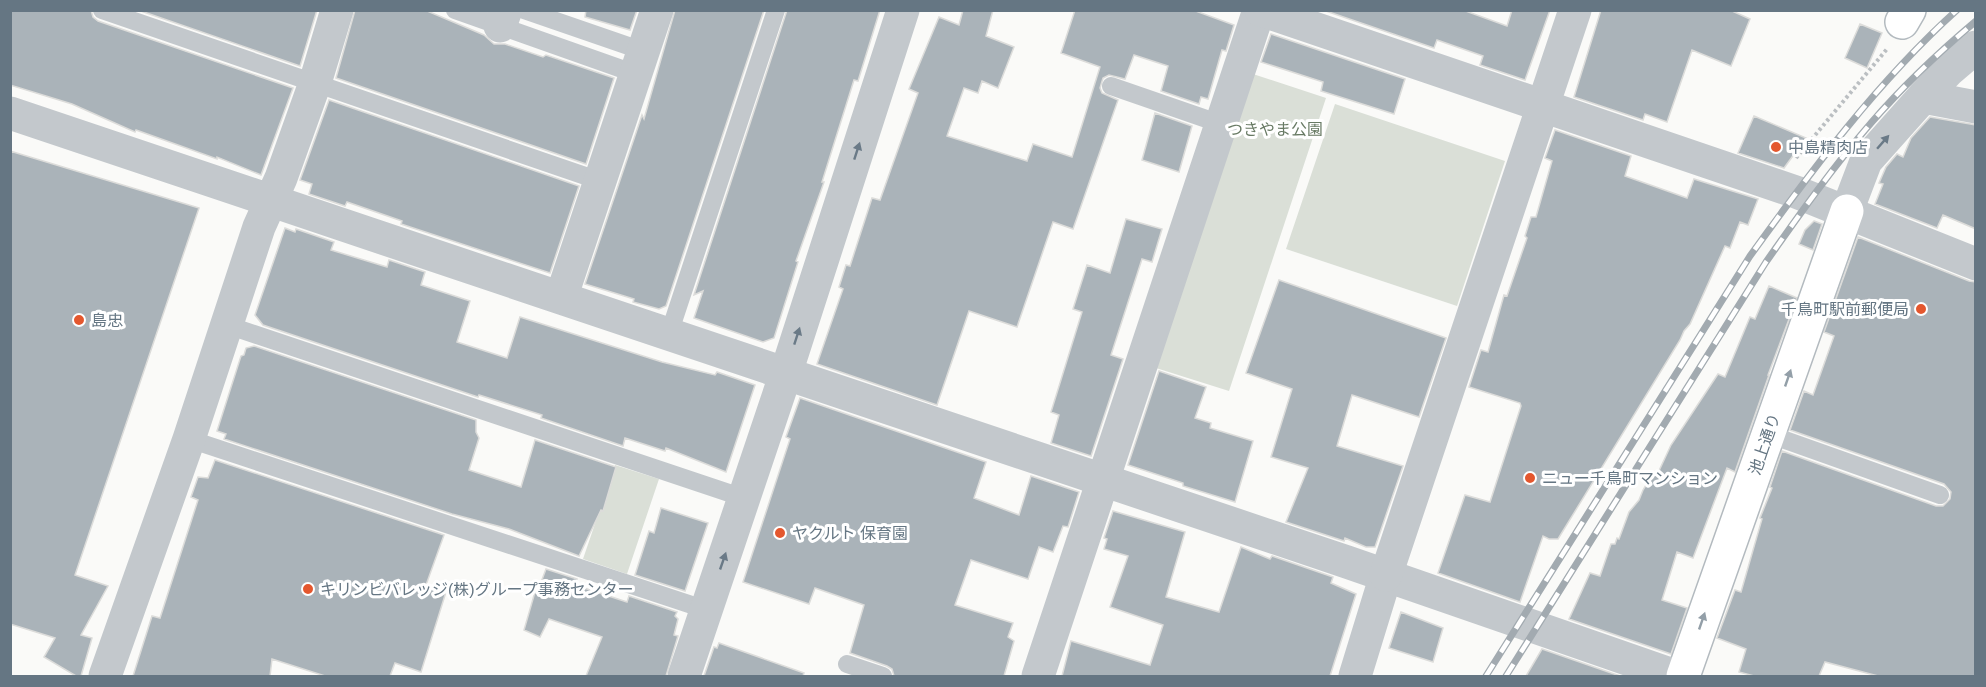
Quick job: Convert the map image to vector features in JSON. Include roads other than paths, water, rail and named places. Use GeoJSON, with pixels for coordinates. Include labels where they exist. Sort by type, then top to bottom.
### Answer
{"type":"FeatureCollection","features":[{"type":"Feature","properties":{"kind":"main road","name":"池上通り"},"geometry":{"type":"LineString","coordinates":[[1683,676],[1847,211]]}},
{"type":"Feature","properties":{"kind":"street"},"geometry":{"type":"LineString","coordinates":[[105,676],[189,439],[259,227],[272,202],[315,83],[338,10]]}},
{"type":"Feature","properties":{"kind":"street"},"geometry":{"type":"LineString","coordinates":[[561,298],[657,10]]}},
{"type":"Feature","properties":{"kind":"street"},"geometry":{"type":"LineString","coordinates":[[684,676],[786,374],[903,10]]}},
{"type":"Feature","properties":{"kind":"street"},"geometry":{"type":"LineString","coordinates":[[1038,676],[1260,10],[1775,185],[1847,211],[1976,264]]}},
{"type":"Feature","properties":{"kind":"street"},"geometry":{"type":"LineString","coordinates":[[1354,676],[1575,10]]}},
{"type":"Feature","properties":{"kind":"street"},"geometry":{"type":"LineString","coordinates":[[1847,211],[1866,161],[1948,71],[1976,47]]}},
{"type":"Feature","properties":{"kind":"street"},"geometry":{"type":"LineString","coordinates":[[1923,97],[1976,107]]}},
{"type":"Feature","properties":{"kind":"street"},"geometry":{"type":"LineString","coordinates":[[10,113],[1386,575],[1676,676]]}},
{"type":"Feature","properties":{"kind":"lane"},"geometry":{"type":"LineString","coordinates":[[102,10],[600,181]]}},
{"type":"Feature","properties":{"kind":"lane"},"geometry":{"type":"LineString","coordinates":[[455,10],[510,16],[640,63]]}},
{"type":"Feature","properties":{"kind":"lane"},"geometry":{"type":"LineString","coordinates":[[669,334],[776,10]]}},
{"type":"Feature","properties":{"kind":"lane"},"geometry":{"type":"LineString","coordinates":[[510,16],[640,63]]}},
{"type":"Feature","properties":{"kind":"lane"},"geometry":{"type":"LineString","coordinates":[[1111,86],[1221,124]]}},
{"type":"Feature","properties":{"kind":"lane"},"geometry":{"type":"LineString","coordinates":[[227,326],[744,498]]}},
{"type":"Feature","properties":{"kind":"lane"},"geometry":{"type":"LineString","coordinates":[[1768,434],[1940,495]]}},
{"type":"Feature","properties":{"kind":"lane"},"geometry":{"type":"LineString","coordinates":[[189,439],[706,610]]}},
{"type":"Feature","properties":{"kind":"lane"},"geometry":{"type":"LineString","coordinates":[[848,664],[883,676]]}},
{"type":"Feature","properties":{"kind":"railway"},"geometry":{"type":"LineString","coordinates":[[1486,676],[1750,256],[1797,191],[1873,97],[1957,10]]}},
{"type":"Feature","properties":{"kind":"railway"},"geometry":{"type":"LineString","coordinates":[[1506,676],[1766,262],[1791,227],[1843,157],[1883,109],[1921,70],[1976,21]]}},
{"type":"Feature","properties":{"kind":"place","name":"中島精肉店"},"geometry":{"type":"Point","coordinates":[1776,147]}},
{"type":"Feature","properties":{"kind":"place","name":"千鳥町駅前郵便局"},"geometry":{"type":"Point","coordinates":[1921,309]}},
{"type":"Feature","properties":{"kind":"place","name":"島忠"},"geometry":{"type":"Point","coordinates":[79,320]}},
{"type":"Feature","properties":{"kind":"place","name":"ニュー千鳥町マンション"},"geometry":{"type":"Point","coordinates":[1530,478]}},
{"type":"Feature","properties":{"kind":"place","name":"ヤクルト 保育園"},"geometry":{"type":"Point","coordinates":[780,533]}},
{"type":"Feature","properties":{"kind":"place","name":"キリンビバレッジ(株)グループ事務センター"},"geometry":{"type":"Point","coordinates":[308,589]}},
{"type":"Feature","properties":{"kind":"park label","name":"つきやま公園"},"geometry":{"type":"Point","coordinates":[1275,129]}}]}
